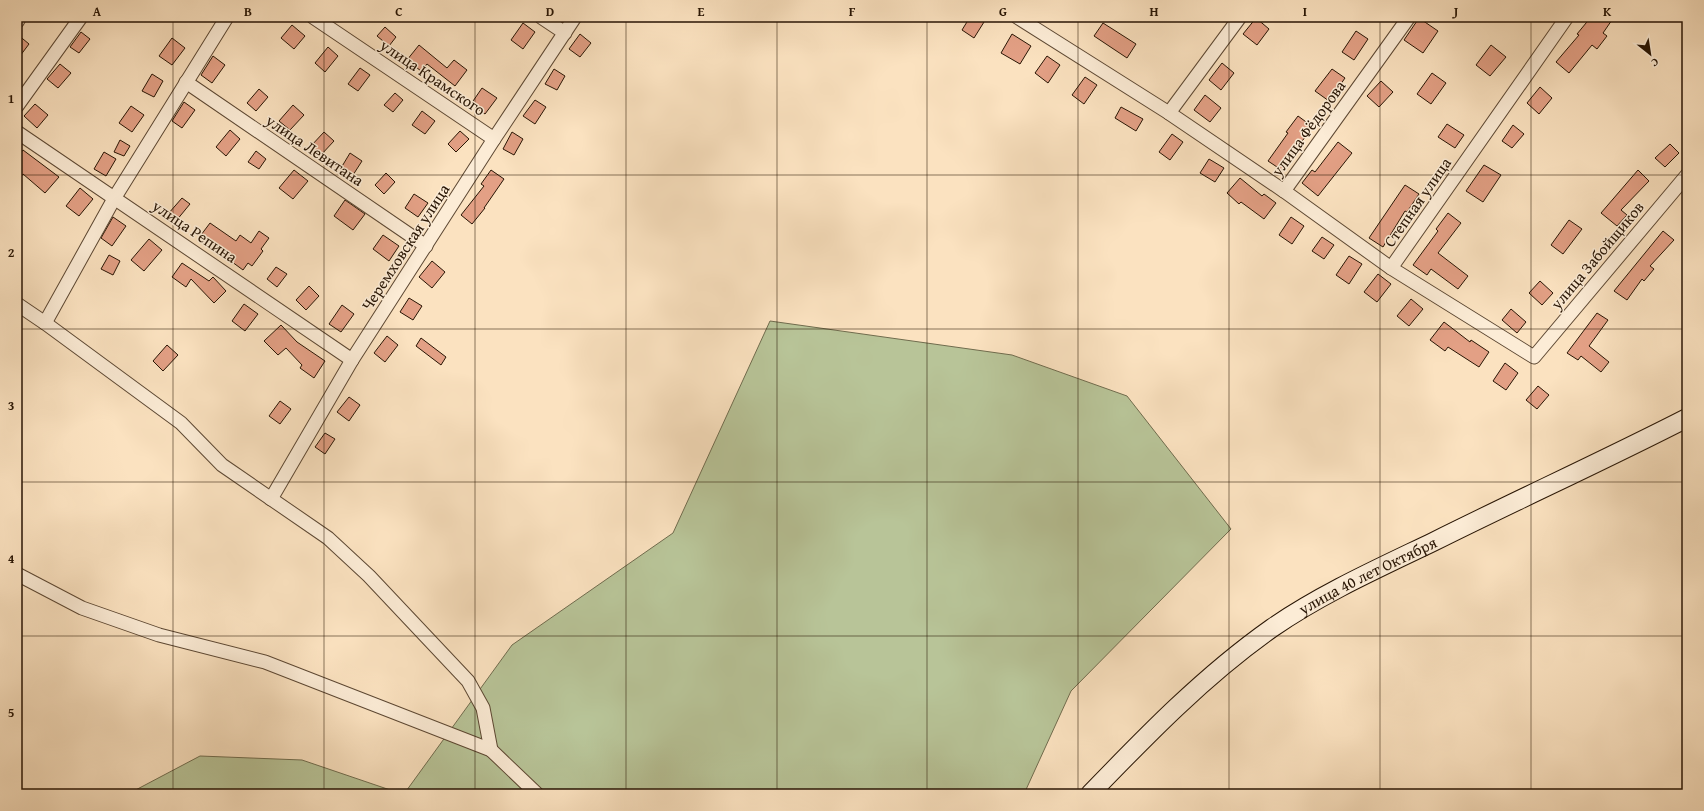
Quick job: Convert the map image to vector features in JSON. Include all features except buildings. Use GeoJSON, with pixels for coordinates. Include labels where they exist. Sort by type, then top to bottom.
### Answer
{"type":"FeatureCollection","features":[{"type":"Feature","properties":{"kind":"main road","name":"улица 40 лет Октября"},"geometry":{"type":"LineString","coordinates":[[1090,794],[1157,724],[1197,687],[1234,655],[1304,608],[1390,563],[1607,459],[1687,418]]}},
{"type":"Feature","properties":{"kind":"street"},"geometry":{"type":"LineString","coordinates":[[17,22],[20,17]]}},
{"type":"Feature","properties":{"kind":"street"},"geometry":{"type":"LineString","coordinates":[[17,106],[81,17]]}},
{"type":"Feature","properties":{"kind":"street"},"geometry":{"type":"LineString","coordinates":[[45,323],[115,197],[227,17]]}},
{"type":"Feature","properties":{"kind":"street","name":"улица Крамского"},"geometry":{"type":"LineString","coordinates":[[314,17],[494,139]]}},
{"type":"Feature","properties":{"kind":"street"},"geometry":{"type":"LineString","coordinates":[[541,17],[565,33]]}},
{"type":"Feature","properties":{"kind":"street","name":"Черемховская улица"},"geometry":{"type":"LineString","coordinates":[[271,499],[352,360],[494,139],[575,17]]}},
{"type":"Feature","properties":{"kind":"street"},"geometry":{"type":"LineString","coordinates":[[1017,17],[1169,113],[1284,191]]}},
{"type":"Feature","properties":{"kind":"street"},"geometry":{"type":"LineString","coordinates":[[1169,113],[1240,17]]}},
{"type":"Feature","properties":{"kind":"street","name":"улица Фёдорова"},"geometry":{"type":"LineString","coordinates":[[1391,268],[1284,191],[1409,17]]}},
{"type":"Feature","properties":{"kind":"street","name":"Степная улица"},"geometry":{"type":"LineString","coordinates":[[1534,357],[1391,268],[1567,17]]}},
{"type":"Feature","properties":{"kind":"street","name":"улица Левитана"},"geometry":{"type":"LineString","coordinates":[[186,82],[426,246]]}},
{"type":"Feature","properties":{"kind":"street","name":"улица Репина"},"geometry":{"type":"LineString","coordinates":[[17,132],[115,197],[352,360]]}},
{"type":"Feature","properties":{"kind":"street","name":"улица Забойщиков"},"geometry":{"type":"LineString","coordinates":[[1534,357],[1687,175]]}},
{"type":"Feature","properties":{"kind":"street"},"geometry":{"type":"LineString","coordinates":[[17,304],[181,423],[222,465],[271,499],[299,516],[328,538],[369,576],[468,681],[483,708],[491,750]]}},
{"type":"Feature","properties":{"kind":"street"},"geometry":{"type":"LineString","coordinates":[[17,574],[82,608],[159,635],[264,662],[491,750],[537,794]]}},
{"type":"Feature","properties":{"kind":"green space"},"geometry":{"type":"Polygon","coordinates":[[[770,321],[1012,355],[1127,396],[1231,529],[1071,691],[1024,794],[404,794],[512,645],[673,533],[770,321]]]}},
{"type":"Feature","properties":{"kind":"green space"},"geometry":{"type":"Polygon","coordinates":[[[200,756],[302,760],[402,794],[128,794],[200,756]]]}}]}
